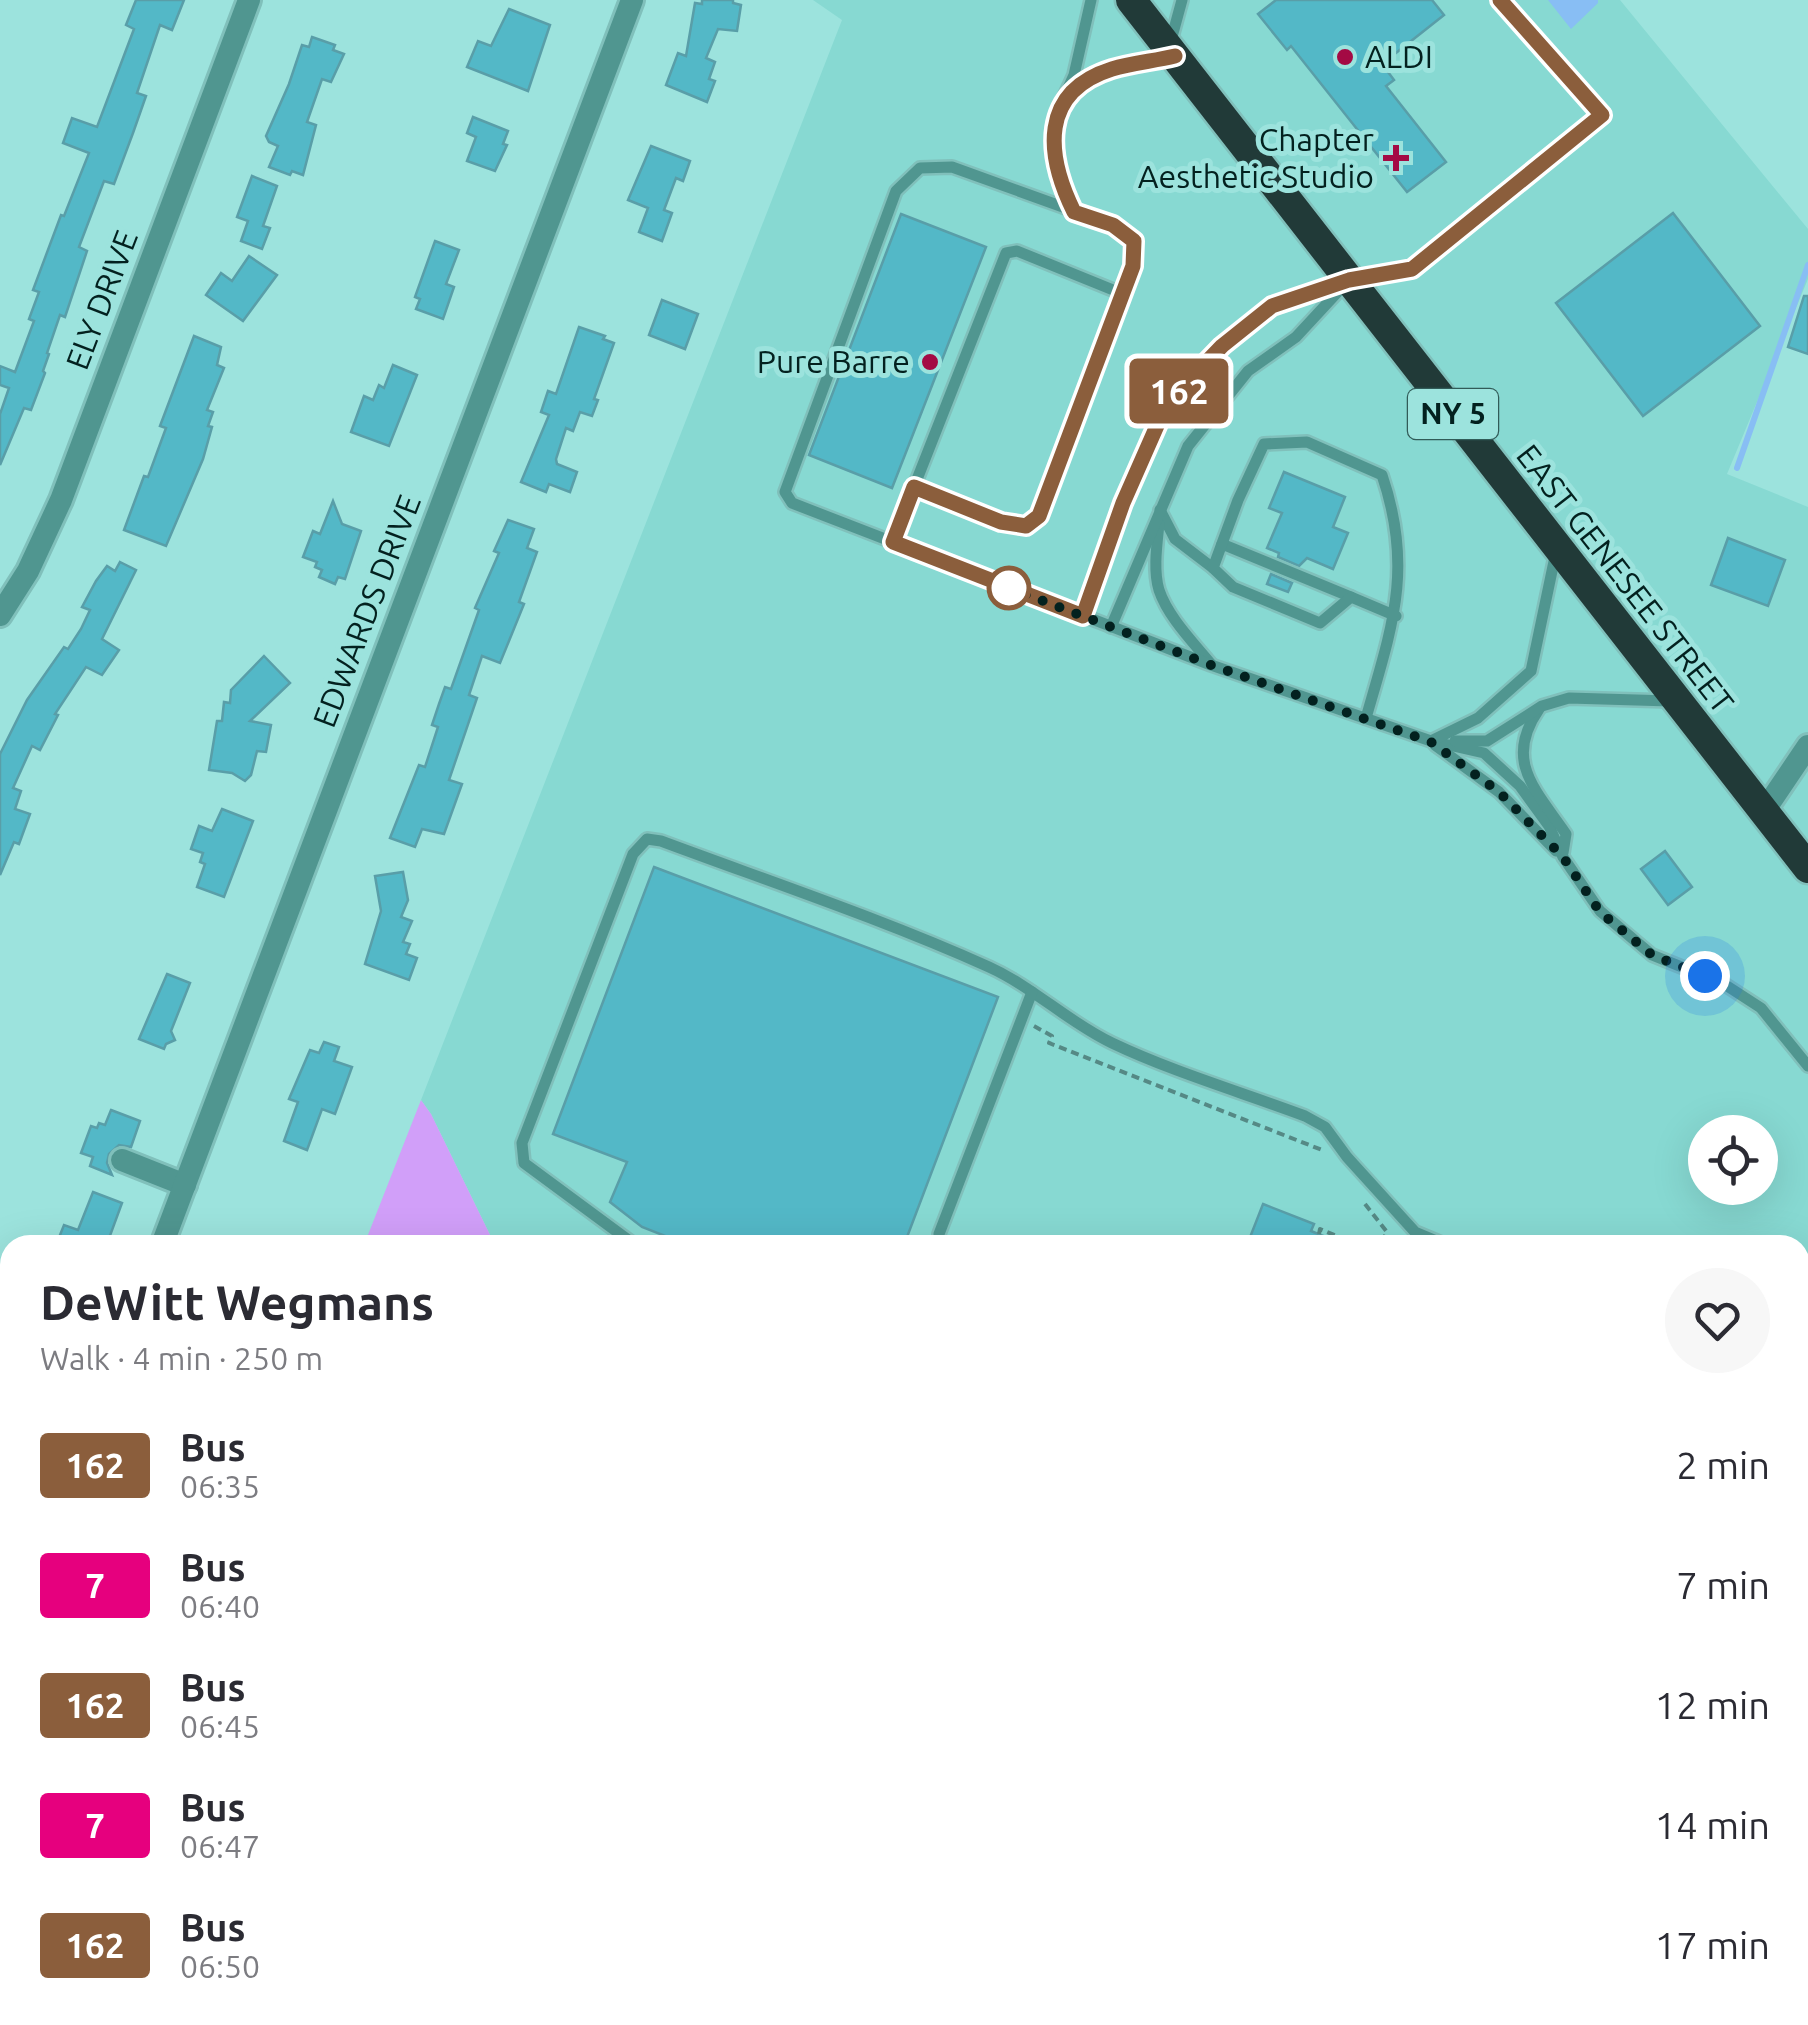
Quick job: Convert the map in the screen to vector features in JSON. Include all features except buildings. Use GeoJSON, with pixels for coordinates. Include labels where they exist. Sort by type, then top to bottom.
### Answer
{"type":"FeatureCollection","features":[{"type":"Feature","properties":{"kind":"highway","name":"EAST GENESEE STREET"},"geometry":{"type":"LineString","coordinates":[[1131,0],[1808,868]]}},
{"type":"Feature","properties":{"kind":"street","name":"ELY DRIVE"},"geometry":{"type":"LineString","coordinates":[[0,615],[28,572],[62,500],[249,0]]}},
{"type":"Feature","properties":{"kind":"street","name":"EDWARDS DRIVE"},"geometry":{"type":"LineString","coordinates":[[166,1235],[632,0]]}},
{"type":"Feature","properties":{"kind":"street"},"geometry":{"type":"LineString","coordinates":[[1764,811],[1808,746]]}},
{"type":"Feature","properties":{"kind":"street"},"geometry":{"type":"LineString","coordinates":[[122,1160],[185,1185]]}},
{"type":"Feature","properties":{"kind":"lane"},"geometry":{"type":"LineString","coordinates":[[1074,212],[1058,181],[1052,136],[1057,112],[1074,76],[1091,0]]}},
{"type":"Feature","properties":{"kind":"lane"},"geometry":{"type":"LineString","coordinates":[[1057,112],[1080,83],[1111,69],[1172,52],[1182,0]]}},
{"type":"Feature","properties":{"kind":"lane"},"geometry":{"type":"LineString","coordinates":[[1083,616],[1123,503],[1167,403],[1222,346],[1272,306],[1349,280],[1412,269],[1602,115],[1500,0]]}},
{"type":"Feature","properties":{"kind":"lane"},"geometry":{"type":"LineString","coordinates":[[914,487],[1001,522],[1026,526],[1039,516],[1133,266],[1134,241],[1113,225],[952,167],[920,168],[896,191],[784,492],[792,503],[1211,665],[1431,742],[1484,752],[1520,786],[1549,826],[1563,857],[1600,912],[1652,955],[1724,984],[1761,1008],[1808,1066]]}},
{"type":"Feature","properties":{"kind":"lane"},"geometry":{"type":"LineString","coordinates":[[893,542],[1006,254],[1018,251],[1123,294]]}},
{"type":"Feature","properties":{"kind":"lane"},"geometry":{"type":"LineString","coordinates":[[1111,627],[1188,446],[1248,371],[1296,337],[1349,280]]}},
{"type":"Feature","properties":{"kind":"lane"},"geometry":{"type":"LineString","coordinates":[[1213,568],[1264,444],[1307,442],[1382,475],[1395,514],[1400,580],[1396,616],[1366,718]]}},
{"type":"Feature","properties":{"kind":"lane"},"geometry":{"type":"LineString","coordinates":[[1160,510],[1175,539],[1233,587],[1320,622],[1351,598]]}},
{"type":"Feature","properties":{"kind":"lane"},"geometry":{"type":"LineString","coordinates":[[1160,510],[1156,550],[1159,590],[1211,665]]}},
{"type":"Feature","properties":{"kind":"lane"},"geometry":{"type":"LineString","coordinates":[[1222,544],[1396,616]]}},
{"type":"Feature","properties":{"kind":"lane"},"geometry":{"type":"LineString","coordinates":[[1431,742],[1478,718],[1531,671],[1557,547]]}},
{"type":"Feature","properties":{"kind":"lane"},"geometry":{"type":"LineString","coordinates":[[1431,742],[1487,741],[1542,706],[1569,698],[1676,702]]}},
{"type":"Feature","properties":{"kind":"lane"},"geometry":{"type":"LineString","coordinates":[[1542,706],[1528,726],[1521,750],[1525,774],[1566,834],[1563,857]]}},
{"type":"Feature","properties":{"kind":"lane"},"geometry":{"type":"LineString","coordinates":[[1431,742],[1499,792],[1563,857]]}},
{"type":"Feature","properties":{"kind":"lane"},"geometry":{"type":"LineString","coordinates":[[621,1235],[524,1163],[522,1144],[632,854],[646,839],[661,841],[844,908],[984,965],[1016,979],[1057,1012],[1113,1044],[1305,1116],[1325,1127],[1347,1157],[1415,1232],[1422,1235]]}},
{"type":"Feature","properties":{"kind":"lane"},"geometry":{"type":"LineString","coordinates":[[939,1235],[1032,992]]}},
{"type":"Feature","properties":{"kind":"path"},"geometry":{"type":"LineString","coordinates":[[1021,1019],[1052,1036],[1049,1043],[1322,1150]]}},
{"type":"Feature","properties":{"kind":"path"},"geometry":{"type":"LineString","coordinates":[[1365,1204],[1385,1235]]}},
{"type":"Feature","properties":{"kind":"path"},"geometry":{"type":"LineString","coordinates":[[1319,1234],[1320,1230],[1333,1235]]}},
{"type":"Feature","properties":{"kind":"shaded area"},"geometry":{"type":"Polygon","coordinates":[[[813,0],[1620,0],[1808,229],[1808,279],[1727,474],[1808,507],[1808,1235],[490,1235],[421,1100],[842,20],[813,0]]]}},
{"type":"Feature","properties":{"kind":"shaded area"},"geometry":{"type":"Polygon","coordinates":[[[1548,0],[1598,0],[1598,3],[1571,29],[1548,0]]]}},
{"type":"Feature","properties":{"kind":"shaded area"},"geometry":{"type":"Polygon","coordinates":[[[421,1100],[490,1235],[368,1235],[421,1100]]]}},
{"type":"Feature","properties":{"kind":"waterway"},"geometry":{"type":"LineString","coordinates":[[1737,468],[1808,265]]}},
{"type":"Feature","properties":{"kind":"bus line","name":"162"},"geometry":{"type":"LineString","coordinates":[[1175,56],[1111,69],[1080,83],[1057,112],[1052,136],[1058,181],[1074,212],[1113,225],[1134,241],[1133,266],[1039,516],[1026,526],[1001,522],[914,487],[893,542],[1083,616],[1123,503],[1167,403],[1222,346],[1272,306],[1349,280],[1412,269],[1602,115],[1500,0]]}},
{"type":"Feature","properties":{"kind":"place","name":"ALDI"},"geometry":{"type":"Point","coordinates":[1345,57]}},
{"type":"Feature","properties":{"kind":"place","name":"Chapter Aesthetic Studio"},"geometry":{"type":"Point","coordinates":[1396,158]}},
{"type":"Feature","properties":{"kind":"place","name":"Pure Barre"},"geometry":{"type":"Point","coordinates":[930,362]}},
{"type":"Feature","properties":{"kind":"route"},"geometry":{"type":"LineString","coordinates":[[1009,588],[1211,665],[1431,742],[1499,792],[1563,857],[1600,912],[1652,955],[1705,976]]}}]}
